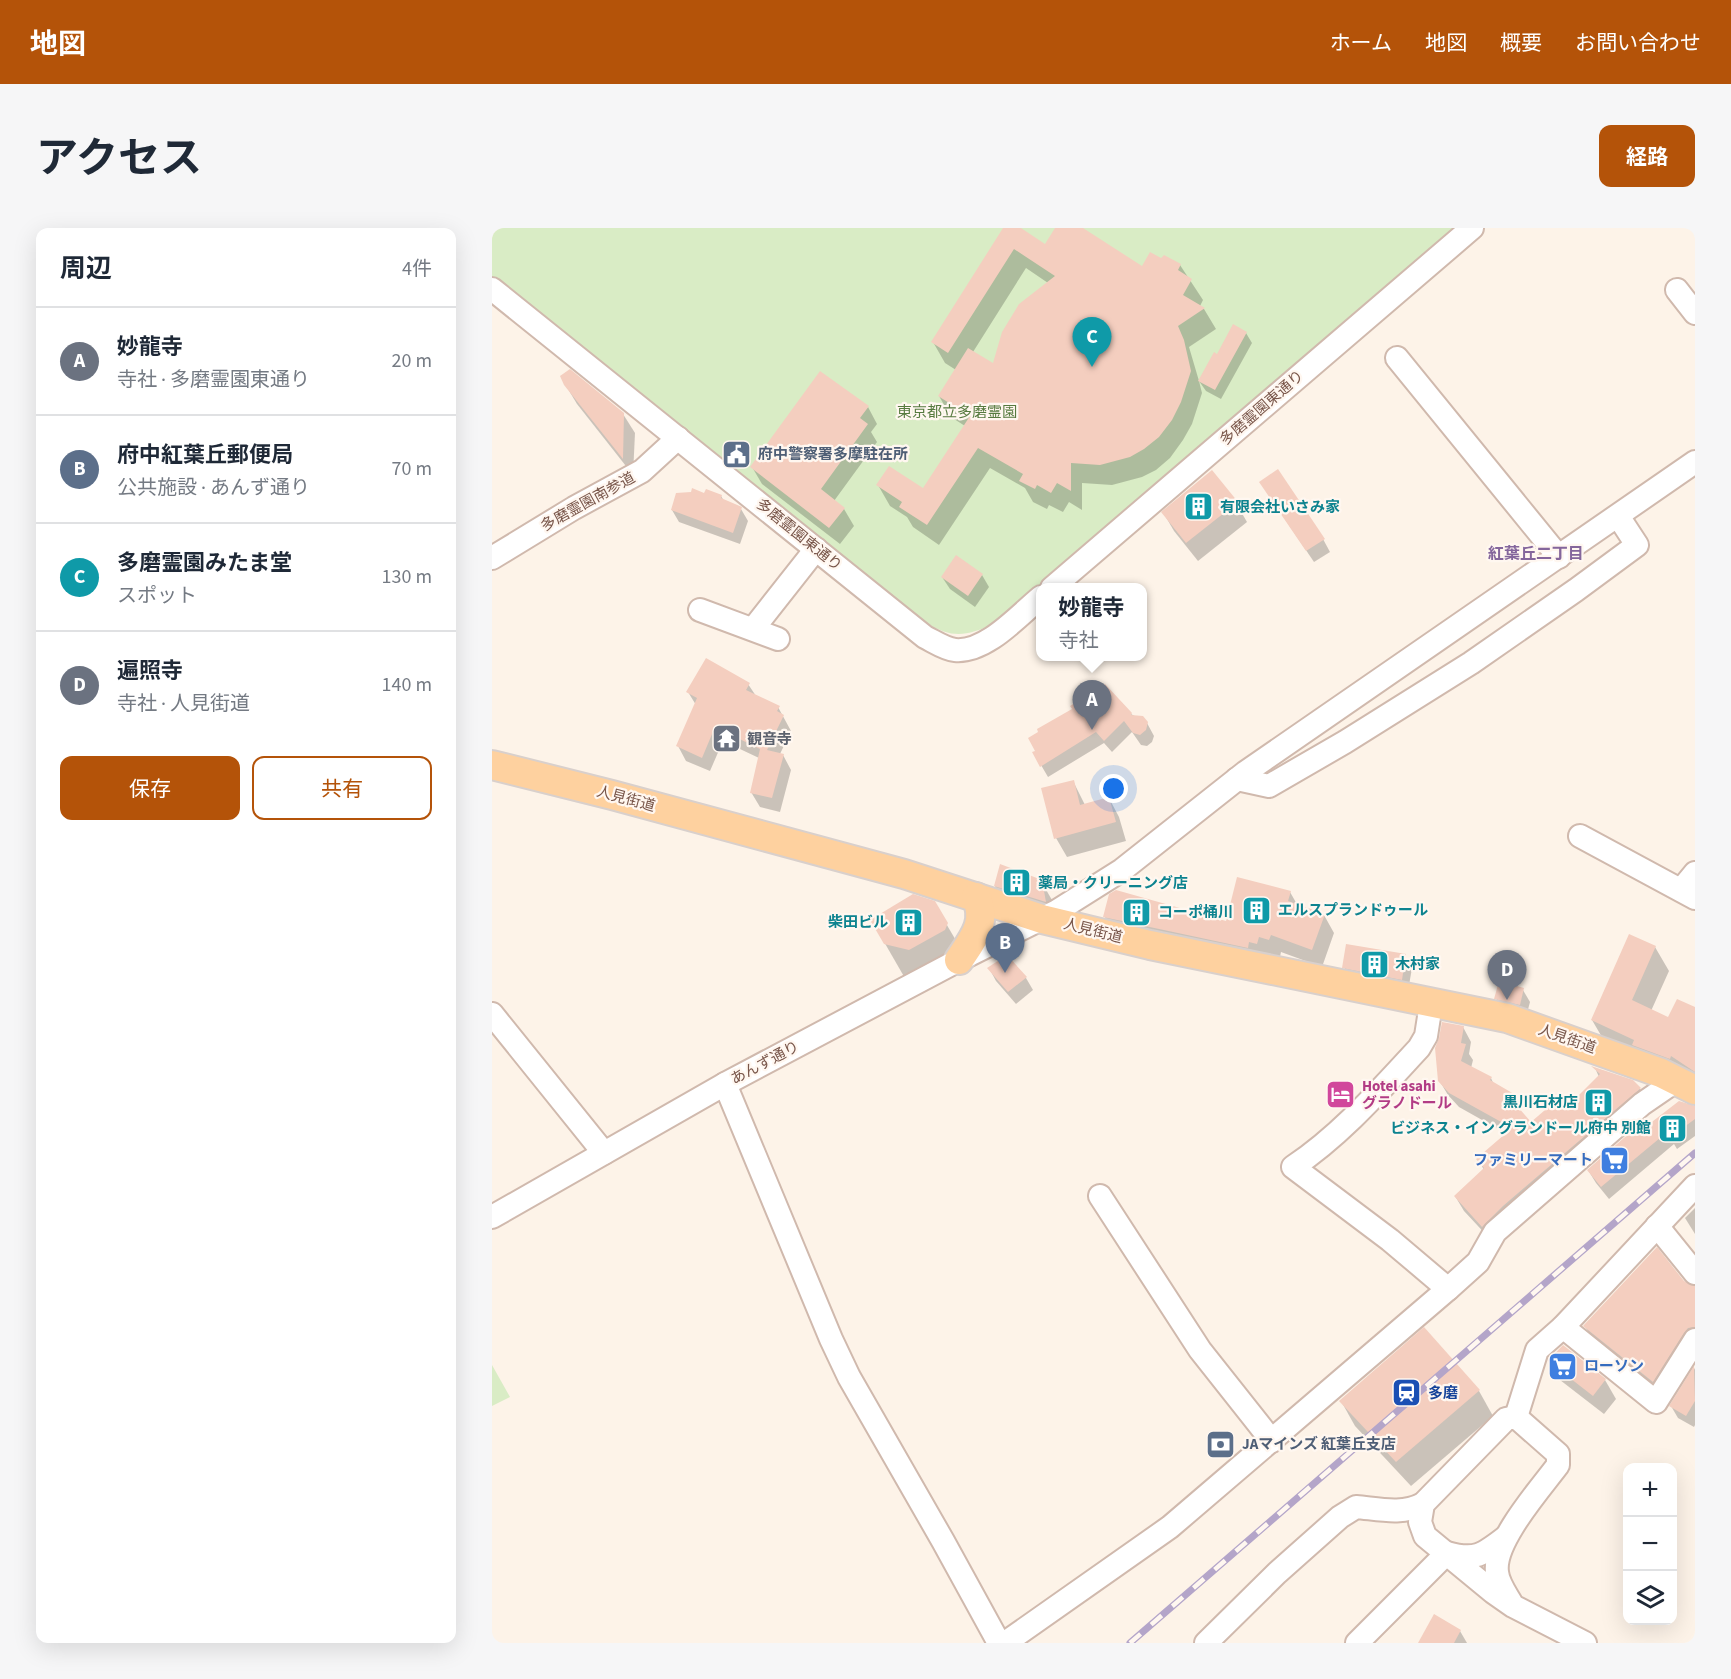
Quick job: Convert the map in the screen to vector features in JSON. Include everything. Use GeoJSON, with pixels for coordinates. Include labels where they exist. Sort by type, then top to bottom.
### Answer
{"type":"FeatureCollection","features":[{"type":"Feature","properties":{"kind":"main road","name":"人見街道"},"geometry":{"type":"LineString","coordinates":[[492,765],[904,874],[1042,919],[1150,945],[1507,1018],[1601,1051],[1686,1085]]}},
{"type":"Feature","properties":{"kind":"main road"},"geometry":{"type":"LineString","coordinates":[[959,960],[969,945],[982,916],[981,908],[975,897]]}},
{"type":"Feature","properties":{"kind":"street","name":"多磨霊園東通り"},"geometry":{"type":"LineString","coordinates":[[1058,583],[1472,228]]}},
{"type":"Feature","properties":{"kind":"street","name":"多磨霊園東通り"},"geometry":{"type":"LineString","coordinates":[[492,289],[926,637],[956,650],[971,648],[985,643],[1036,601]]}},
{"type":"Feature","properties":{"kind":"street"},"geometry":{"type":"LineString","coordinates":[[1677,290],[1695,313]]}},
{"type":"Feature","properties":{"kind":"street"},"geometry":{"type":"LineString","coordinates":[[1397,358],[1559,557]]}},
{"type":"Feature","properties":{"kind":"street","name":"多磨霊園南参道"},"geometry":{"type":"LineString","coordinates":[[492,558],[574,508],[642,471],[678,438]]}},
{"type":"Feature","properties":{"kind":"street","name":"あんず通り"},"geometry":{"type":"LineString","coordinates":[[492,1217],[725,1084],[959,960],[1042,919],[1122,870],[1237,779],[1695,462]]}},
{"type":"Feature","properties":{"kind":"street"},"geometry":{"type":"LineString","coordinates":[[1237,779],[1269,786],[1346,742],[1511,637],[1637,545],[1618,516]]}},
{"type":"Feature","properties":{"kind":"street"},"geometry":{"type":"LineString","coordinates":[[753,629],[816,549]]}},
{"type":"Feature","properties":{"kind":"street"},"geometry":{"type":"LineString","coordinates":[[700,610],[778,639]]}},
{"type":"Feature","properties":{"kind":"street"},"geometry":{"type":"LineString","coordinates":[[1580,836],[1690,887]]}},
{"type":"Feature","properties":{"kind":"street"},"geometry":{"type":"LineString","coordinates":[[1431,1004],[1426,1036],[1419,1048],[1355,1116],[1308,1157],[1293,1167],[1390,1240],[1448,1289]]}},
{"type":"Feature","properties":{"kind":"street"},"geometry":{"type":"LineString","coordinates":[[492,1014],[604,1153]]}},
{"type":"Feature","properties":{"kind":"street"},"geometry":{"type":"LineString","coordinates":[[725,1084],[840,1358],[999,1643]]}},
{"type":"Feature","properties":{"kind":"street"},"geometry":{"type":"LineString","coordinates":[[1005,1643],[1170,1527],[1448,1289],[1478,1262],[1496,1232],[1642,1104],[1686,1085]]}},
{"type":"Feature","properties":{"kind":"street"},"geometry":{"type":"LineString","coordinates":[[1516,1417],[1537,1350],[1563,1327],[1695,1186]]}},
{"type":"Feature","properties":{"kind":"street"},"geometry":{"type":"LineString","coordinates":[[1100,1196],[1200,1350],[1272,1441]]}},
{"type":"Feature","properties":{"kind":"street"},"geometry":{"type":"LineString","coordinates":[[1657,1226],[1695,1273]]}},
{"type":"Feature","properties":{"kind":"street"},"geometry":{"type":"LineString","coordinates":[[1563,1327],[1656,1402],[1695,1340]]}},
{"type":"Feature","properties":{"kind":"street"},"geometry":{"type":"LineString","coordinates":[[1206,1643],[1270,1580],[1340,1517],[1356,1507],[1396,1511],[1414,1510],[1424,1504],[1506,1419],[1516,1417]]}},
{"type":"Feature","properties":{"kind":"street"},"geometry":{"type":"LineString","coordinates":[[1514,1606],[1501,1586],[1497,1572],[1499,1555],[1506,1537],[1558,1464],[1558,1454],[1516,1417]]}},
{"type":"Feature","properties":{"kind":"street"},"geometry":{"type":"LineString","coordinates":[[1424,1504],[1420,1522],[1425,1536]]}},
{"type":"Feature","properties":{"kind":"street"},"geometry":{"type":"LineString","coordinates":[[1380,1509],[1411,1525],[1493,1592],[1514,1606],[1585,1643]]}},
{"type":"Feature","properties":{"kind":"street"},"geometry":{"type":"LineString","coordinates":[[1447,1553],[1473,1557],[1485,1553],[1506,1537]]}},
{"type":"Feature","properties":{"kind":"street"},"geometry":{"type":"LineString","coordinates":[[1357,1643],[1447,1553]]}},
{"type":"Feature","properties":{"kind":"green space","name":"東京都立多磨霊園"},"geometry":{"type":"Polygon","coordinates":[[[492,228],[1460,228],[1041,583],[1036,583],[1036,588],[993,624],[960,634],[944,632],[927,623],[492,277],[492,228]]]}},
{"type":"Feature","properties":{"kind":"green space"},"geometry":{"type":"Polygon","coordinates":[[[492,1365],[510,1397],[492,1406],[492,1365]]]}},
{"type":"Feature","properties":{"kind":"building"},"geometry":{"type":"Polygon","coordinates":[[[1003,228],[1021,228],[1045,244],[1055,228],[1083,228],[1142,266],[1150,252],[1161,258],[1164,255],[1181,264],[1178,270],[1192,279],[1183,295],[1205,308],[1178,326],[1184,340],[1191,371],[1181,402],[1172,420],[1159,437],[1144,449],[1130,457],[1100,465],[1071,463],[1071,491],[1057,483],[1051,493],[1037,485],[1035,489],[1019,481],[1023,474],[978,448],[927,525],[899,507],[902,502],[876,485],[889,466],[923,488],[970,416],[938,396],[968,348],[993,363],[1002,332],[1019,304],[1055,276],[1014,249],[948,353],[931,342],[1003,228]]]}},
{"type":"Feature","properties":{"kind":"building"},"geometry":{"type":"Polygon","coordinates":[[[1233,324],[1247,332],[1215,390],[1198,381],[1214,352],[1217,354],[1233,324]]]}},
{"type":"Feature","properties":{"kind":"building"},"geometry":{"type":"Polygon","coordinates":[[[570,369],[624,413],[623,459],[564,385],[560,376],[570,369]]]}},
{"type":"Feature","properties":{"kind":"building"},"geometry":{"type":"Polygon","coordinates":[[[820,371],[869,406],[860,418],[868,424],[821,489],[845,508],[829,528],[750,467],[820,371]]]}},
{"type":"Feature","properties":{"kind":"building"},"geometry":{"type":"Polygon","coordinates":[[[1278,469],[1325,539],[1306,551],[1259,482],[1278,469]]]}},
{"type":"Feature","properties":{"kind":"building","name":"有限会社いさみ家"},"geometry":{"type":"Polygon","coordinates":[[[1212,470],[1238,502],[1186,543],[1161,512],[1212,470]]]}},
{"type":"Feature","properties":{"kind":"building"},"geometry":{"type":"Polygon","coordinates":[[[692,488],[704,493],[706,489],[722,495],[721,498],[742,507],[733,533],[671,510],[676,493],[691,492],[692,488]]]}},
{"type":"Feature","properties":{"kind":"building"},"geometry":{"type":"Polygon","coordinates":[[[956,555],[983,574],[968,596],[941,577],[956,555]]]}},
{"type":"Feature","properties":{"kind":"building"},"geometry":{"type":"Polygon","coordinates":[[[706,658],[750,683],[746,690],[780,706],[777,711],[784,715],[767,750],[784,754],[772,798],[750,793],[760,749],[715,727],[702,758],[676,746],[697,698],[686,692],[706,658]]]}},
{"type":"Feature","properties":{"kind":"building"},"geometry":{"type":"Polygon","coordinates":[[[1105,684],[1132,713],[1131,715],[1143,716],[1148,722],[1146,730],[1140,735],[1133,733],[1124,721],[1104,741],[1096,732],[1040,767],[1028,738],[1038,732],[1037,729],[1072,709],[1070,706],[1083,698],[1087,701],[1105,684]]]}},
{"type":"Feature","properties":{"kind":"building"},"geometry":{"type":"Polygon","coordinates":[[[1074,780],[1080,805],[1109,797],[1116,822],[1054,839],[1041,788],[1074,780]]]}},
{"type":"Feature","properties":{"kind":"building","name":"薬局・クリーニング店"},"geometry":{"type":"Polygon","coordinates":[[[1000,864],[1042,880],[1046,902],[994,886],[1000,864]]]}},
{"type":"Feature","properties":{"kind":"building"},"geometry":{"type":"Polygon","coordinates":[[[1237,877],[1291,891],[1288,901],[1325,914],[1312,950],[1271,935],[1269,940],[1259,937],[1257,944],[1249,942],[1248,948],[1103,917],[1109,894],[1116,890],[1226,921],[1237,877]]]}},
{"type":"Feature","properties":{"kind":"building","name":"柴田ビル"},"geometry":{"type":"Polygon","coordinates":[[[913,894],[935,901],[948,923],[945,930],[909,950],[884,944],[870,920],[913,894]]]}},
{"type":"Feature","properties":{"kind":"building"},"geometry":{"type":"Polygon","coordinates":[[[1629,934],[1656,946],[1632,1000],[1668,1017],[1677,999],[1695,1007],[1695,1072],[1671,1056],[1670,1059],[1632,1045],[1634,1040],[1591,1020],[1629,934]]]}},
{"type":"Feature","properties":{"kind":"building","name":"木村家"},"geometry":{"type":"Polygon","coordinates":[[[1346,944],[1406,954],[1402,980],[1342,968],[1346,944]]]}},
{"type":"Feature","properties":{"kind":"building"},"geometry":{"type":"Polygon","coordinates":[[[1007,955],[1027,977],[1008,992],[987,968],[1007,955]]]}},
{"type":"Feature","properties":{"kind":"building"},"geometry":{"type":"Polygon","coordinates":[[[1499,981],[1524,988],[1520,1005],[1494,999],[1499,981]]]}},
{"type":"Feature","properties":{"kind":"building"},"geometry":{"type":"Polygon","coordinates":[[[1442,1022],[1464,1026],[1461,1043],[1466,1044],[1461,1061],[1492,1077],[1490,1080],[1514,1094],[1511,1099],[1531,1122],[1559,1098],[1567,1107],[1600,1074],[1591,1066],[1633,1080],[1641,1088],[1503,1206],[1482,1227],[1454,1196],[1484,1168],[1476,1159],[1512,1128],[1449,1093],[1438,1081],[1435,1048],[1442,1022]]]}},
{"type":"Feature","properties":{"kind":"building"},"geometry":{"type":"Polygon","coordinates":[[[1679,1101],[1695,1106],[1695,1119],[1669,1138],[1666,1133],[1601,1187],[1587,1170],[1640,1124],[1635,1135],[1679,1101]]]}},
{"type":"Feature","properties":{"kind":"building"},"geometry":{"type":"Polygon","coordinates":[[[1657,1247],[1684,1281],[1695,1286],[1695,1327],[1688,1328],[1684,1333],[1653,1382],[1583,1326],[1657,1247]]]}},
{"type":"Feature","properties":{"kind":"building"},"geometry":{"type":"Polygon","coordinates":[[[1424,1327],[1480,1390],[1396,1462],[1339,1401],[1424,1327]]]}},
{"type":"Feature","properties":{"kind":"building"},"geometry":{"type":"Polygon","coordinates":[[[1563,1345],[1606,1379],[1593,1396],[1548,1361],[1563,1345]]]}},
{"type":"Feature","properties":{"kind":"building"},"geometry":{"type":"Polygon","coordinates":[[[1694,1366],[1695,1401],[1686,1416],[1669,1406],[1694,1366]]]}},
{"type":"Feature","properties":{"kind":"building"},"geometry":{"type":"Polygon","coordinates":[[[1434,1614],[1461,1630],[1454,1643],[1418,1643],[1434,1614]]]}},
{"type":"Feature","properties":{"kind":"railway"},"geometry":{"type":"LineString","coordinates":[[1130,1643],[1695,1153]]}},
{"type":"Feature","properties":{"kind":"place","name":"多磨霊園みたま堂"},"geometry":{"type":"Point","coordinates":[1092,367]}},
{"type":"Feature","properties":{"kind":"place","name":"府中警察署多摩駐在所"},"geometry":{"type":"Point","coordinates":[737,454]}},
{"type":"Feature","properties":{"kind":"place","name":"有限会社いさみ家"},"geometry":{"type":"Point","coordinates":[1199,507]}},
{"type":"Feature","properties":{"kind":"place","name":"妙龍寺"},"geometry":{"type":"Point","coordinates":[1092,730]}},
{"type":"Feature","properties":{"kind":"place","name":"観音寺"},"geometry":{"type":"Point","coordinates":[726,739]}},
{"type":"Feature","properties":{"kind":"place","name":"薬局・クリーニング店"},"geometry":{"type":"Point","coordinates":[1017,883]}},
{"type":"Feature","properties":{"kind":"place","name":"エルスプランドゥール"},"geometry":{"type":"Point","coordinates":[1257,910]}},
{"type":"Feature","properties":{"kind":"place","name":"コーポ桶川"},"geometry":{"type":"Point","coordinates":[1137,912]}},
{"type":"Feature","properties":{"kind":"place","name":"柴田ビル"},"geometry":{"type":"Point","coordinates":[909,922]}},
{"type":"Feature","properties":{"kind":"place","name":"木村家"},"geometry":{"type":"Point","coordinates":[1374,964]}},
{"type":"Feature","properties":{"kind":"place","name":"府中紅葉丘郵便局"},"geometry":{"type":"Point","coordinates":[1005,973]}},
{"type":"Feature","properties":{"kind":"place","name":"遍照寺"},"geometry":{"type":"Point","coordinates":[1507,1000]}},
{"type":"Feature","properties":{"kind":"place","name":"Hotel asahi グラノドール"},"geometry":{"type":"Point","coordinates":[1341,1095]}},
{"type":"Feature","properties":{"kind":"place","name":"黒川石材店"},"geometry":{"type":"Point","coordinates":[1599,1102]}},
{"type":"Feature","properties":{"kind":"place","name":"ビジネス・イン グランドール府中 別館"},"geometry":{"type":"Point","coordinates":[1672,1128]}},
{"type":"Feature","properties":{"kind":"place","name":"ファミリーマート"},"geometry":{"type":"Point","coordinates":[1614,1160]}},
{"type":"Feature","properties":{"kind":"place","name":"ローソン"},"geometry":{"type":"Point","coordinates":[1563,1366]}},
{"type":"Feature","properties":{"kind":"place","name":"多磨"},"geometry":{"type":"Point","coordinates":[1407,1393]}},
{"type":"Feature","properties":{"kind":"place","name":"JAマインズ 紅葉丘支店"},"geometry":{"type":"Point","coordinates":[1221,1444]}},
{"type":"Feature","properties":{"kind":"district","name":"紅葉丘二丁目"},"geometry":{"type":"Point","coordinates":[1536,554]}}]}
